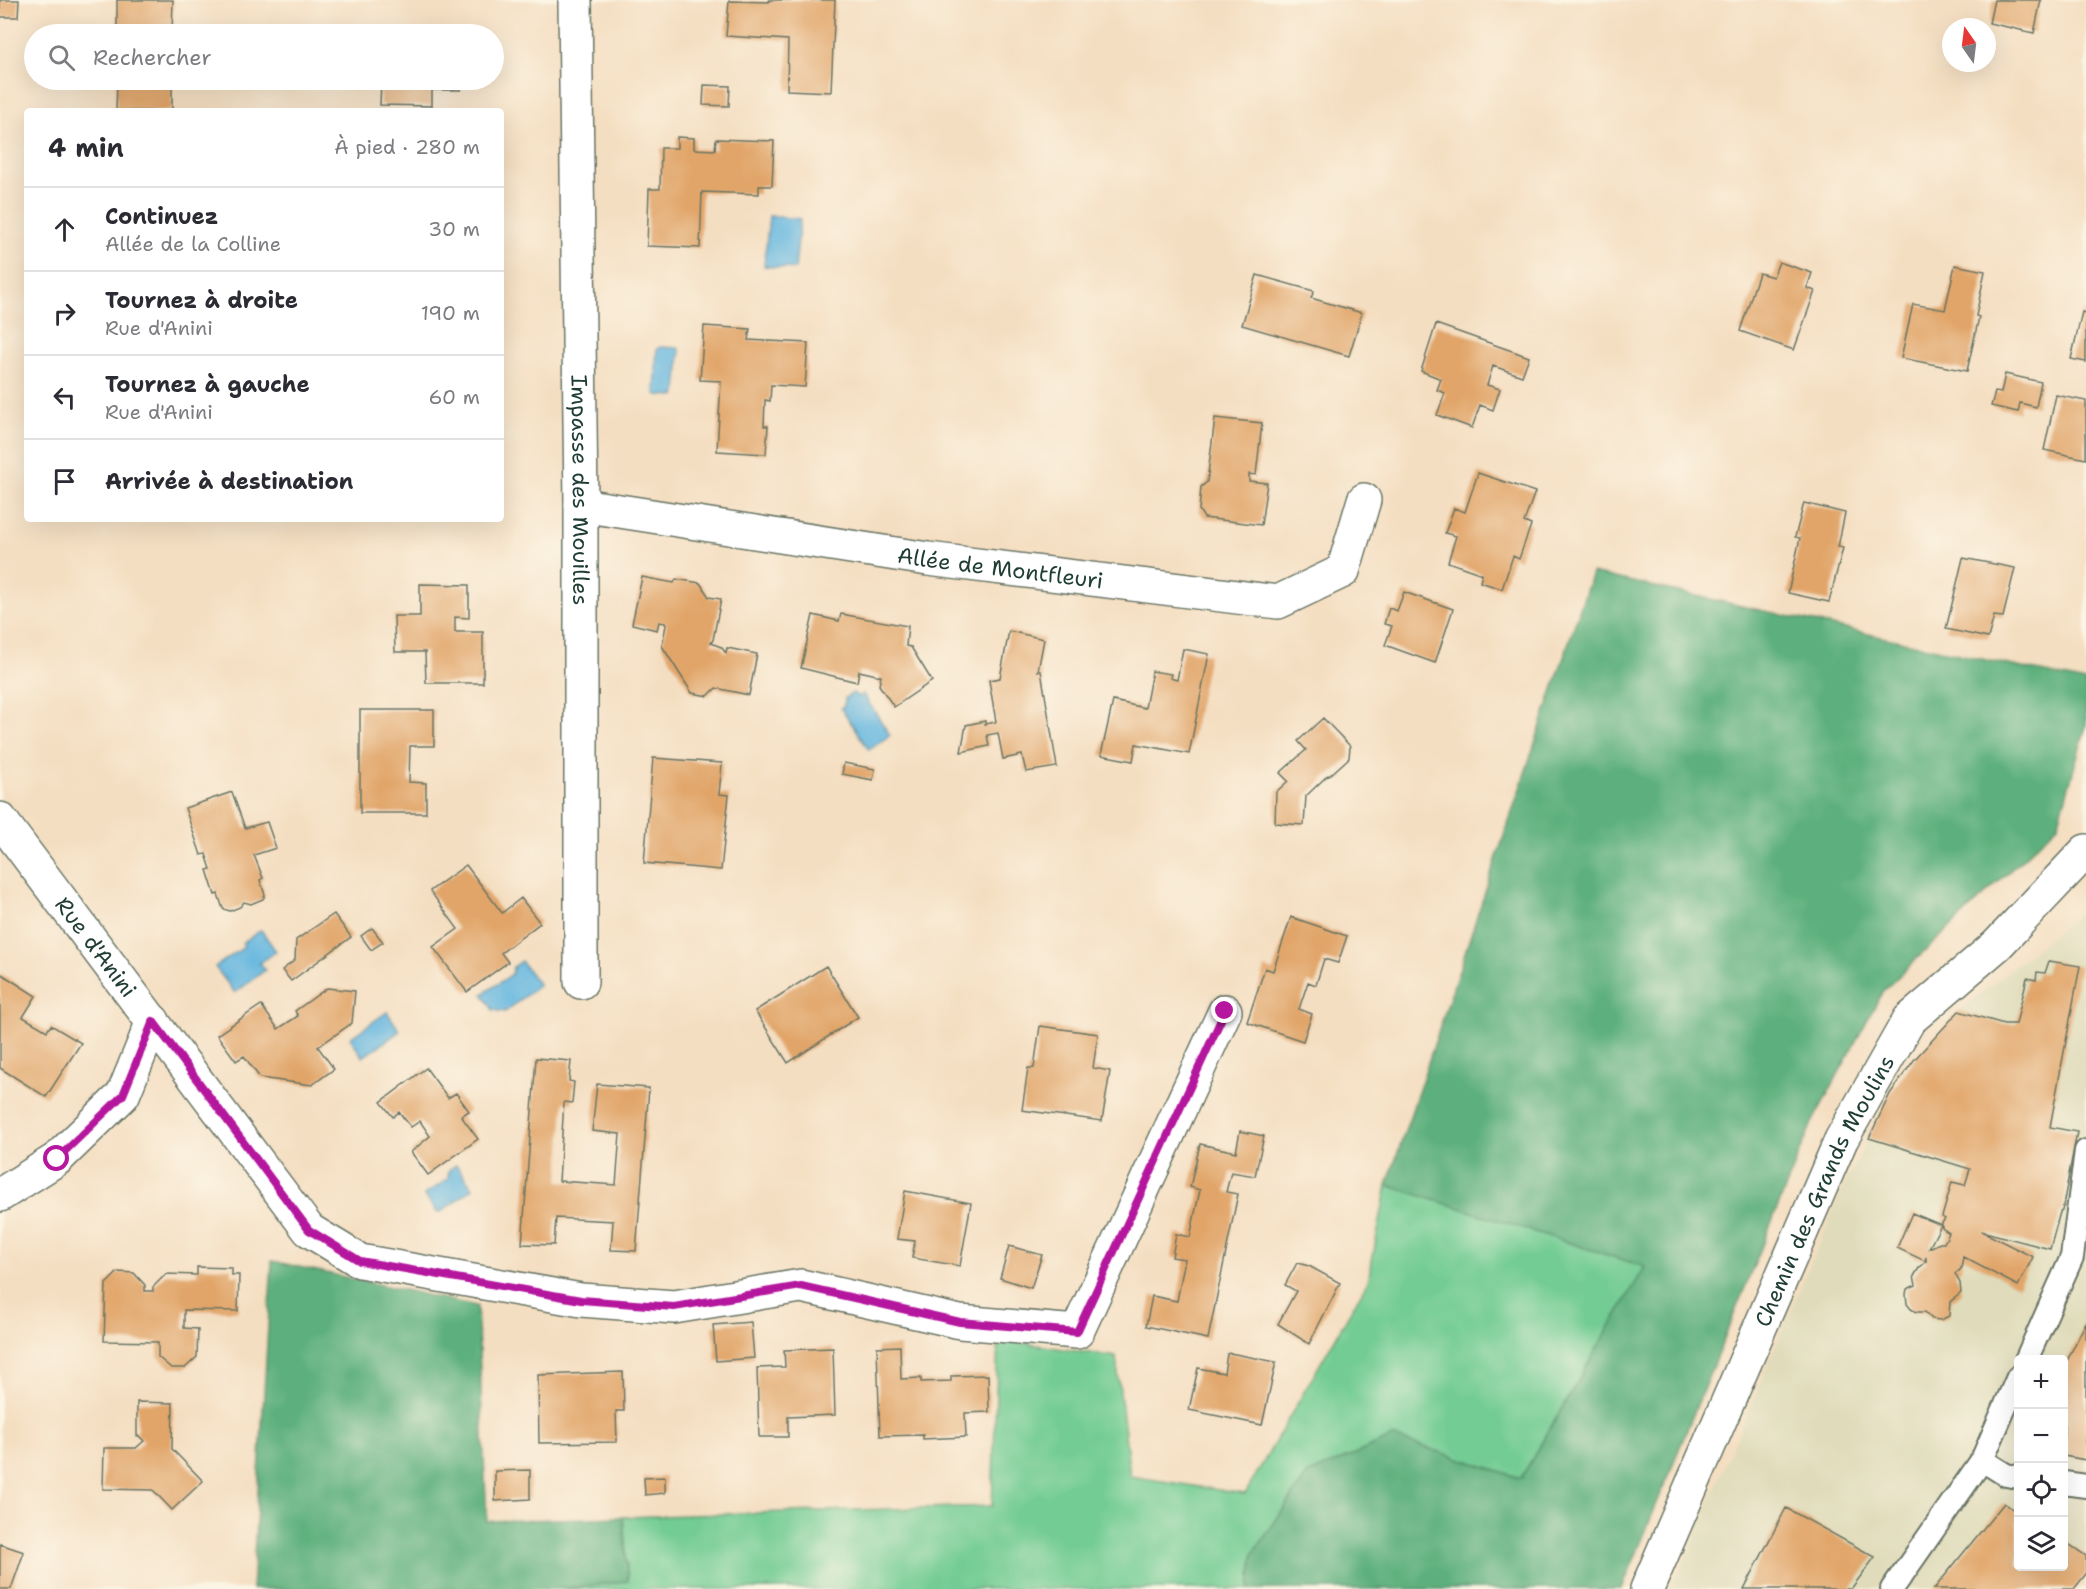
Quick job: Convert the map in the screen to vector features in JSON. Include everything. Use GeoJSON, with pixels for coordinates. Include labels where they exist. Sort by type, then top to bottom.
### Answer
{"type":"FeatureCollection","features":[{"type":"Feature","properties":{"kind":"street","name":"Impasse des Mouilles"},"geometry":{"type":"LineString","coordinates":[[574,0],[581,505],[581,982]]}},
{"type":"Feature","properties":{"kind":"street","name":"Allée de Montfleuri"},"geometry":{"type":"LineString","coordinates":[[581,505],[928,559],[1278,602],[1343,571],[1364,500]]}},
{"type":"Feature","properties":{"kind":"street","name":"Rue d'Anini"},"geometry":{"type":"LineString","coordinates":[[0,819],[309,1230],[360,1261],[581,1300],[674,1307],[801,1286],[960,1322],[1077,1332],[1225,1011]]}},
{"type":"Feature","properties":{"kind":"street","name":"Chemin des Grands Moulins"},"geometry":{"type":"LineString","coordinates":[[1647,1589],[1841,1140],[1909,1020],[1997,945],[2086,851]]}},
{"type":"Feature","properties":{"kind":"street"},"geometry":{"type":"LineString","coordinates":[[0,1195],[57,1159],[123,1095],[153,1021]]}},
{"type":"Feature","properties":{"kind":"lane"},"geometry":{"type":"LineString","coordinates":[[2028,1355],[2072,1257],[2086,1151]]}},
{"type":"Feature","properties":{"kind":"lane"},"geometry":{"type":"LineString","coordinates":[[1892,1589],[1982,1460],[2014,1388]]}},
{"type":"Feature","properties":{"kind":"lane"},"geometry":{"type":"LineString","coordinates":[[1982,1460],[2006,1475],[2014,1476]]}},
{"type":"Feature","properties":{"kind":"lane"},"geometry":{"type":"LineString","coordinates":[[2068,1484],[2086,1486]]}},
{"type":"Feature","properties":{"kind":"shaded area"},"geometry":{"type":"Polygon","coordinates":[[[2086,903],[2086,1574],[2074,1589],[1669,1589],[1682,1566],[1837,1201],[1890,1094],[1914,1060],[1959,1011],[2074,918],[2086,903]]]}},
{"type":"Feature","properties":{"kind":"green space"},"geometry":{"type":"Polygon","coordinates":[[[1592,573],[2086,682],[2086,726],[2058,825],[1883,991],[1812,1123],[1622,1589],[1250,1589],[1253,1554],[1307,1475],[1393,1437],[1521,1478],[1645,1267],[1387,1185],[1592,573]]]}},
{"type":"Feature","properties":{"kind":"green space"},"geometry":{"type":"Polygon","coordinates":[[[1387,1185],[1646,1266],[1521,1478],[1393,1437],[1307,1475],[1253,1554],[1250,1589],[560,1589],[628,1581],[623,1517],[992,1506],[998,1339],[1116,1357],[1130,1476],[1245,1494],[1368,1281],[1387,1185]]]}},
{"type":"Feature","properties":{"kind":"green space"},"geometry":{"type":"Polygon","coordinates":[[[272,1261],[477,1306],[487,1521],[623,1517],[628,1581],[560,1589],[252,1589],[272,1261]]]}},
{"type":"Feature","properties":{"kind":"water"},"geometry":{"type":"Polygon","coordinates":[[[769,216],[800,219],[795,269],[764,266],[769,216]]]}},
{"type":"Feature","properties":{"kind":"water"},"geometry":{"type":"Polygon","coordinates":[[[660,347],[680,350],[675,396],[657,395],[655,392],[657,349],[660,347]]]}},
{"type":"Feature","properties":{"kind":"water"},"geometry":{"type":"Polygon","coordinates":[[[853,693],[859,697],[863,694],[890,735],[869,750],[841,708],[844,706],[845,698],[853,693]]]}},
{"type":"Feature","properties":{"kind":"water"},"geometry":{"type":"Polygon","coordinates":[[[261,930],[276,951],[260,963],[265,970],[235,993],[215,967],[244,947],[242,943],[261,930]]]}},
{"type":"Feature","properties":{"kind":"water"},"geometry":{"type":"Polygon","coordinates":[[[521,961],[539,985],[505,1012],[493,1010],[483,994],[512,974],[513,967],[521,961]]]}},
{"type":"Feature","properties":{"kind":"water"},"geometry":{"type":"Polygon","coordinates":[[[387,1012],[400,1031],[363,1057],[350,1038],[387,1012]]]}},
{"type":"Feature","properties":{"kind":"water"},"geometry":{"type":"Polygon","coordinates":[[[456,1165],[473,1188],[441,1212],[437,1212],[424,1195],[448,1179],[449,1170],[456,1165]]]}},
{"type":"Feature","properties":{"kind":"building"},"geometry":{"type":"Polygon","coordinates":[[[0,0],[19,0],[18,17],[0,17],[0,0]]]}},
{"type":"Feature","properties":{"kind":"building"},"geometry":{"type":"Polygon","coordinates":[[[117,0],[173,0],[172,24],[117,24],[117,0]]]}},
{"type":"Feature","properties":{"kind":"building"},"geometry":{"type":"Polygon","coordinates":[[[769,0],[835,0],[831,92],[787,90],[788,40],[726,36],[729,1],[769,2],[769,0]]]}},
{"type":"Feature","properties":{"kind":"building"},"geometry":{"type":"Polygon","coordinates":[[[1994,0],[2041,0],[2034,33],[1996,25],[1996,18],[1990,18],[1994,0]]]}},
{"type":"Feature","properties":{"kind":"building"},"geometry":{"type":"Polygon","coordinates":[[[704,85],[730,86],[729,106],[703,105],[704,85]]]}},
{"type":"Feature","properties":{"kind":"building"},"geometry":{"type":"Polygon","coordinates":[[[117,90],[172,90],[172,108],[116,108],[117,90]]]}},
{"type":"Feature","properties":{"kind":"building"},"geometry":{"type":"Polygon","coordinates":[[[381,90],[432,90],[432,106],[380,105],[381,90]]]}},
{"type":"Feature","properties":{"kind":"building"},"geometry":{"type":"Polygon","coordinates":[[[677,137],[694,138],[694,149],[715,150],[716,139],[774,141],[772,186],[759,186],[759,194],[702,192],[700,248],[647,246],[649,189],[660,189],[661,148],[677,148],[677,137]]]}},
{"type":"Feature","properties":{"kind":"building"},"geometry":{"type":"Polygon","coordinates":[[[1779,262],[1812,273],[1807,288],[1815,291],[1794,350],[1740,331],[1759,273],[1773,277],[1779,262]]]}},
{"type":"Feature","properties":{"kind":"building"},"geometry":{"type":"Polygon","coordinates":[[[1955,265],[1985,271],[1976,316],[1979,317],[1967,371],[1901,358],[1913,304],[1945,310],[1955,265]]]}},
{"type":"Feature","properties":{"kind":"building"},"geometry":{"type":"Polygon","coordinates":[[[1257,275],[1314,291],[1311,298],[1362,313],[1349,356],[1242,325],[1257,275]]]}},
{"type":"Feature","properties":{"kind":"building"},"geometry":{"type":"Polygon","coordinates":[[[2082,312],[2086,313],[2086,362],[2071,359],[2082,312]]]}},
{"type":"Feature","properties":{"kind":"building"},"geometry":{"type":"Polygon","coordinates":[[[1436,324],[1529,357],[1522,376],[1493,366],[1487,385],[1500,389],[1493,410],[1480,405],[1472,428],[1437,415],[1445,393],[1437,390],[1441,379],[1421,371],[1436,324]]]}},
{"type":"Feature","properties":{"kind":"building"},"geometry":{"type":"Polygon","coordinates":[[[704,326],[750,329],[748,340],[808,343],[805,387],[771,385],[770,401],[765,400],[764,426],[768,426],[766,454],[717,451],[721,381],[700,380],[704,326]]]}},
{"type":"Feature","properties":{"kind":"building"},"geometry":{"type":"Polygon","coordinates":[[[2005,374],[2041,382],[2036,407],[2020,403],[2018,412],[1991,406],[1995,392],[2001,393],[2005,374]]]}},
{"type":"Feature","properties":{"kind":"building"},"geometry":{"type":"Polygon","coordinates":[[[2056,395],[2086,401],[2086,459],[2044,450],[2056,395]]]}},
{"type":"Feature","properties":{"kind":"building"},"geometry":{"type":"Polygon","coordinates":[[[1215,418],[1262,423],[1256,475],[1249,474],[1249,481],[1267,483],[1261,525],[1204,518],[1199,510],[1201,487],[1207,482],[1215,418]]]}},
{"type":"Feature","properties":{"kind":"building"},"geometry":{"type":"Polygon","coordinates":[[[1478,473],[1535,492],[1524,522],[1531,525],[1519,559],[1513,556],[1502,589],[1480,582],[1482,574],[1448,562],[1456,536],[1445,533],[1454,508],[1465,512],[1478,473]]]}},
{"type":"Feature","properties":{"kind":"building"},"geometry":{"type":"Polygon","coordinates":[[[1804,503],[1845,513],[1838,547],[1843,548],[1829,602],[1788,593],[1800,538],[1795,537],[1804,503]]]}},
{"type":"Feature","properties":{"kind":"building"},"geometry":{"type":"Polygon","coordinates":[[[1963,558],[2015,568],[2003,617],[1994,616],[1988,638],[1946,629],[1963,558]]]}},
{"type":"Feature","properties":{"kind":"building"},"geometry":{"type":"Polygon","coordinates":[[[642,577],[674,583],[676,579],[700,583],[709,597],[721,599],[711,643],[721,647],[726,653],[727,648],[757,654],[749,695],[716,688],[708,696],[692,693],[662,646],[665,623],[659,622],[657,630],[632,624],[642,577]]]}},
{"type":"Feature","properties":{"kind":"building"},"geometry":{"type":"Polygon","coordinates":[[[420,584],[469,585],[469,618],[455,617],[455,632],[483,632],[483,683],[426,683],[425,652],[395,652],[394,616],[420,616],[420,584]]]}},
{"type":"Feature","properties":{"kind":"building"},"geometry":{"type":"Polygon","coordinates":[[[1404,592],[1453,609],[1435,663],[1385,645],[1392,626],[1384,624],[1389,608],[1397,611],[1404,592]]]}},
{"type":"Feature","properties":{"kind":"building"},"geometry":{"type":"Polygon","coordinates":[[[841,614],[908,626],[906,646],[911,647],[932,681],[894,707],[879,685],[881,676],[859,671],[857,682],[801,668],[813,615],[839,621],[841,614]]]}},
{"type":"Feature","properties":{"kind":"building"},"geometry":{"type":"Polygon","coordinates":[[[1009,631],[1044,639],[1038,671],[1041,671],[1057,767],[1026,772],[1022,755],[1003,759],[998,733],[987,735],[989,746],[961,752],[966,725],[985,721],[985,724],[996,722],[989,680],[1000,678],[1009,631]]]}},
{"type":"Feature","properties":{"kind":"building"},"geometry":{"type":"Polygon","coordinates":[[[1183,649],[1209,654],[1189,754],[1136,744],[1133,761],[1101,755],[1113,701],[1145,708],[1152,671],[1171,674],[1170,678],[1177,680],[1183,649]]]}},
{"type":"Feature","properties":{"kind":"building"},"geometry":{"type":"Polygon","coordinates":[[[360,710],[434,710],[434,746],[410,746],[409,782],[426,783],[426,813],[360,813],[360,710]]]}},
{"type":"Feature","properties":{"kind":"building"},"geometry":{"type":"Polygon","coordinates":[[[1323,718],[1350,746],[1349,758],[1306,796],[1304,825],[1275,823],[1276,792],[1288,781],[1280,773],[1306,750],[1298,741],[1323,718]]]}},
{"type":"Feature","properties":{"kind":"building"},"geometry":{"type":"Polygon","coordinates":[[[653,758],[722,763],[719,794],[729,795],[721,870],[644,863],[653,758]]]}},
{"type":"Feature","properties":{"kind":"building"},"geometry":{"type":"Polygon","coordinates":[[[844,763],[875,769],[873,780],[842,774],[844,763]]]}},
{"type":"Feature","properties":{"kind":"building"},"geometry":{"type":"Polygon","coordinates":[[[232,792],[245,828],[267,822],[276,848],[254,855],[263,878],[260,880],[265,895],[263,899],[251,904],[244,902],[240,907],[230,911],[223,909],[218,894],[215,895],[207,870],[211,869],[206,854],[201,855],[185,808],[232,792]]]}},
{"type":"Feature","properties":{"kind":"building"},"geometry":{"type":"Polygon","coordinates":[[[466,865],[502,913],[521,898],[540,923],[501,953],[508,962],[467,992],[433,947],[458,929],[430,891],[466,865]]]}},
{"type":"Feature","properties":{"kind":"building"},"geometry":{"type":"Polygon","coordinates":[[[334,914],[351,937],[291,981],[282,970],[295,960],[296,940],[334,914]]]}},
{"type":"Feature","properties":{"kind":"building"},"geometry":{"type":"Polygon","coordinates":[[[1291,917],[1347,936],[1338,963],[1324,959],[1316,985],[1308,982],[1299,1009],[1312,1014],[1303,1041],[1247,1022],[1265,968],[1273,971],[1291,917]]]}},
{"type":"Feature","properties":{"kind":"building"},"geometry":{"type":"Polygon","coordinates":[[[372,928],[383,942],[371,950],[361,936],[372,928]]]}},
{"type":"Feature","properties":{"kind":"building"},"geometry":{"type":"Polygon","coordinates":[[[2049,961],[2080,966],[2050,1127],[2077,1132],[2062,1211],[2050,1249],[1981,1231],[2033,1257],[2018,1286],[1963,1257],[1961,1269],[1955,1274],[1960,1283],[1961,1293],[1950,1302],[1949,1316],[1941,1320],[1932,1319],[1925,1312],[1916,1312],[1911,1309],[1907,1304],[1906,1294],[1907,1289],[1916,1285],[1914,1276],[1926,1262],[1926,1257],[1925,1261],[1897,1248],[1912,1213],[1941,1225],[1929,1248],[1944,1243],[1949,1233],[1942,1228],[1945,1219],[1942,1217],[1952,1182],[1965,1185],[1970,1169],[1869,1138],[1890,1094],[1914,1060],[1959,1011],[2004,1024],[2016,1024],[2027,978],[2036,980],[2037,972],[2045,973],[2049,961]]]}},
{"type":"Feature","properties":{"kind":"building"},"geometry":{"type":"Polygon","coordinates":[[[826,966],[858,1017],[788,1063],[755,1011],[826,966]]]}},
{"type":"Feature","properties":{"kind":"building"},"geometry":{"type":"Polygon","coordinates":[[[0,973],[36,996],[23,1017],[47,1031],[51,1025],[81,1043],[46,1097],[0,1068],[0,973]]]}},
{"type":"Feature","properties":{"kind":"building"},"geometry":{"type":"Polygon","coordinates":[[[327,988],[355,991],[352,1023],[318,1047],[334,1069],[312,1085],[260,1078],[244,1056],[236,1061],[217,1035],[261,1005],[278,1029],[298,1016],[295,1011],[327,988]]]}},
{"type":"Feature","properties":{"kind":"building"},"geometry":{"type":"Polygon","coordinates":[[[1040,1026],[1098,1034],[1093,1068],[1110,1071],[1102,1121],[1022,1110],[1028,1068],[1034,1068],[1040,1026]]]}},
{"type":"Feature","properties":{"kind":"building"},"geometry":{"type":"Polygon","coordinates":[[[536,1058],[571,1061],[569,1081],[574,1082],[572,1103],[564,1102],[559,1181],[616,1185],[620,1134],[592,1131],[597,1084],[649,1088],[636,1251],[611,1250],[613,1221],[556,1218],[554,1245],[522,1244],[536,1058]]]}},
{"type":"Feature","properties":{"kind":"building"},"geometry":{"type":"Polygon","coordinates":[[[426,1068],[448,1098],[456,1093],[469,1111],[461,1116],[478,1139],[428,1175],[411,1152],[430,1136],[420,1121],[411,1127],[399,1112],[393,1117],[381,1102],[426,1068]]]}},
{"type":"Feature","properties":{"kind":"building"},"geometry":{"type":"Polygon","coordinates":[[[1240,1131],[1264,1136],[1255,1176],[1231,1172],[1226,1192],[1238,1194],[1208,1339],[1146,1326],[1152,1296],[1177,1301],[1185,1259],[1172,1257],[1176,1234],[1190,1237],[1200,1190],[1190,1187],[1200,1144],[1236,1152],[1240,1131]]]}},
{"type":"Feature","properties":{"kind":"building"},"geometry":{"type":"Polygon","coordinates":[[[905,1191],[971,1203],[960,1266],[912,1258],[915,1241],[897,1239],[905,1191]]]}},
{"type":"Feature","properties":{"kind":"building"},"geometry":{"type":"Polygon","coordinates":[[[1009,1246],[1042,1255],[1031,1288],[1000,1278],[1009,1246]]]}},
{"type":"Feature","properties":{"kind":"building"},"geometry":{"type":"Polygon","coordinates":[[[1297,1263],[1309,1266],[1340,1283],[1309,1344],[1278,1324],[1296,1291],[1285,1285],[1297,1263]]]}},
{"type":"Feature","properties":{"kind":"building"},"geometry":{"type":"Polygon","coordinates":[[[197,1267],[232,1268],[232,1275],[239,1275],[238,1311],[184,1310],[184,1328],[198,1329],[197,1357],[185,1368],[171,1368],[158,1357],[158,1342],[104,1341],[106,1284],[118,1272],[134,1273],[145,1285],[145,1291],[153,1291],[153,1287],[166,1274],[197,1275],[197,1267]]]}},
{"type":"Feature","properties":{"kind":"building"},"geometry":{"type":"Polygon","coordinates":[[[751,1322],[754,1358],[716,1361],[713,1325],[751,1322]]]}},
{"type":"Feature","properties":{"kind":"building"},"geometry":{"type":"Polygon","coordinates":[[[2086,1322],[2086,1460],[2068,1457],[2068,1359],[2086,1322]]]}},
{"type":"Feature","properties":{"kind":"building"},"geometry":{"type":"Polygon","coordinates":[[[900,1346],[901,1379],[921,1378],[921,1382],[951,1381],[951,1376],[988,1375],[989,1412],[965,1413],[966,1437],[923,1439],[923,1435],[880,1436],[877,1347],[900,1346]]]}},
{"type":"Feature","properties":{"kind":"building"},"geometry":{"type":"Polygon","coordinates":[[[833,1348],[835,1415],[788,1417],[788,1437],[759,1437],[757,1368],[785,1367],[784,1350],[833,1348]]]}},
{"type":"Feature","properties":{"kind":"building"},"geometry":{"type":"Polygon","coordinates":[[[1227,1354],[1276,1362],[1262,1425],[1189,1410],[1198,1368],[1224,1373],[1227,1354]]]}},
{"type":"Feature","properties":{"kind":"building"},"geometry":{"type":"Polygon","coordinates":[[[623,1372],[624,1411],[616,1411],[617,1442],[539,1443],[538,1375],[623,1372]]]}},
{"type":"Feature","properties":{"kind":"building"},"geometry":{"type":"Polygon","coordinates":[[[137,1402],[173,1403],[172,1449],[203,1481],[172,1510],[153,1490],[103,1489],[104,1448],[136,1448],[144,1441],[137,1436],[137,1402]]]}},
{"type":"Feature","properties":{"kind":"building"},"geometry":{"type":"Polygon","coordinates":[[[530,1470],[530,1499],[495,1501],[495,1471],[530,1470]]]}},
{"type":"Feature","properties":{"kind":"building"},"geometry":{"type":"Polygon","coordinates":[[[665,1477],[665,1493],[645,1495],[644,1478],[665,1477]]]}},
{"type":"Feature","properties":{"kind":"building"},"geometry":{"type":"Polygon","coordinates":[[[2004,1503],[2014,1510],[2014,1571],[2068,1571],[2068,1544],[2086,1556],[2086,1574],[2074,1589],[1934,1589],[2004,1503]]]}},
{"type":"Feature","properties":{"kind":"building"},"geometry":{"type":"Polygon","coordinates":[[[1786,1508],[1875,1557],[1851,1589],[1744,1589],[1786,1508]]]}},
{"type":"Feature","properties":{"kind":"building"},"geometry":{"type":"Polygon","coordinates":[[[0,1544],[24,1552],[11,1589],[0,1589],[0,1544]]]}},
{"type":"Feature","properties":{"kind":"route"},"geometry":{"type":"LineString","coordinates":[[57,1159],[123,1095],[153,1021],[309,1230],[360,1261],[581,1300],[674,1307],[801,1286],[960,1322],[1077,1332],[1225,1011]]}}]}
